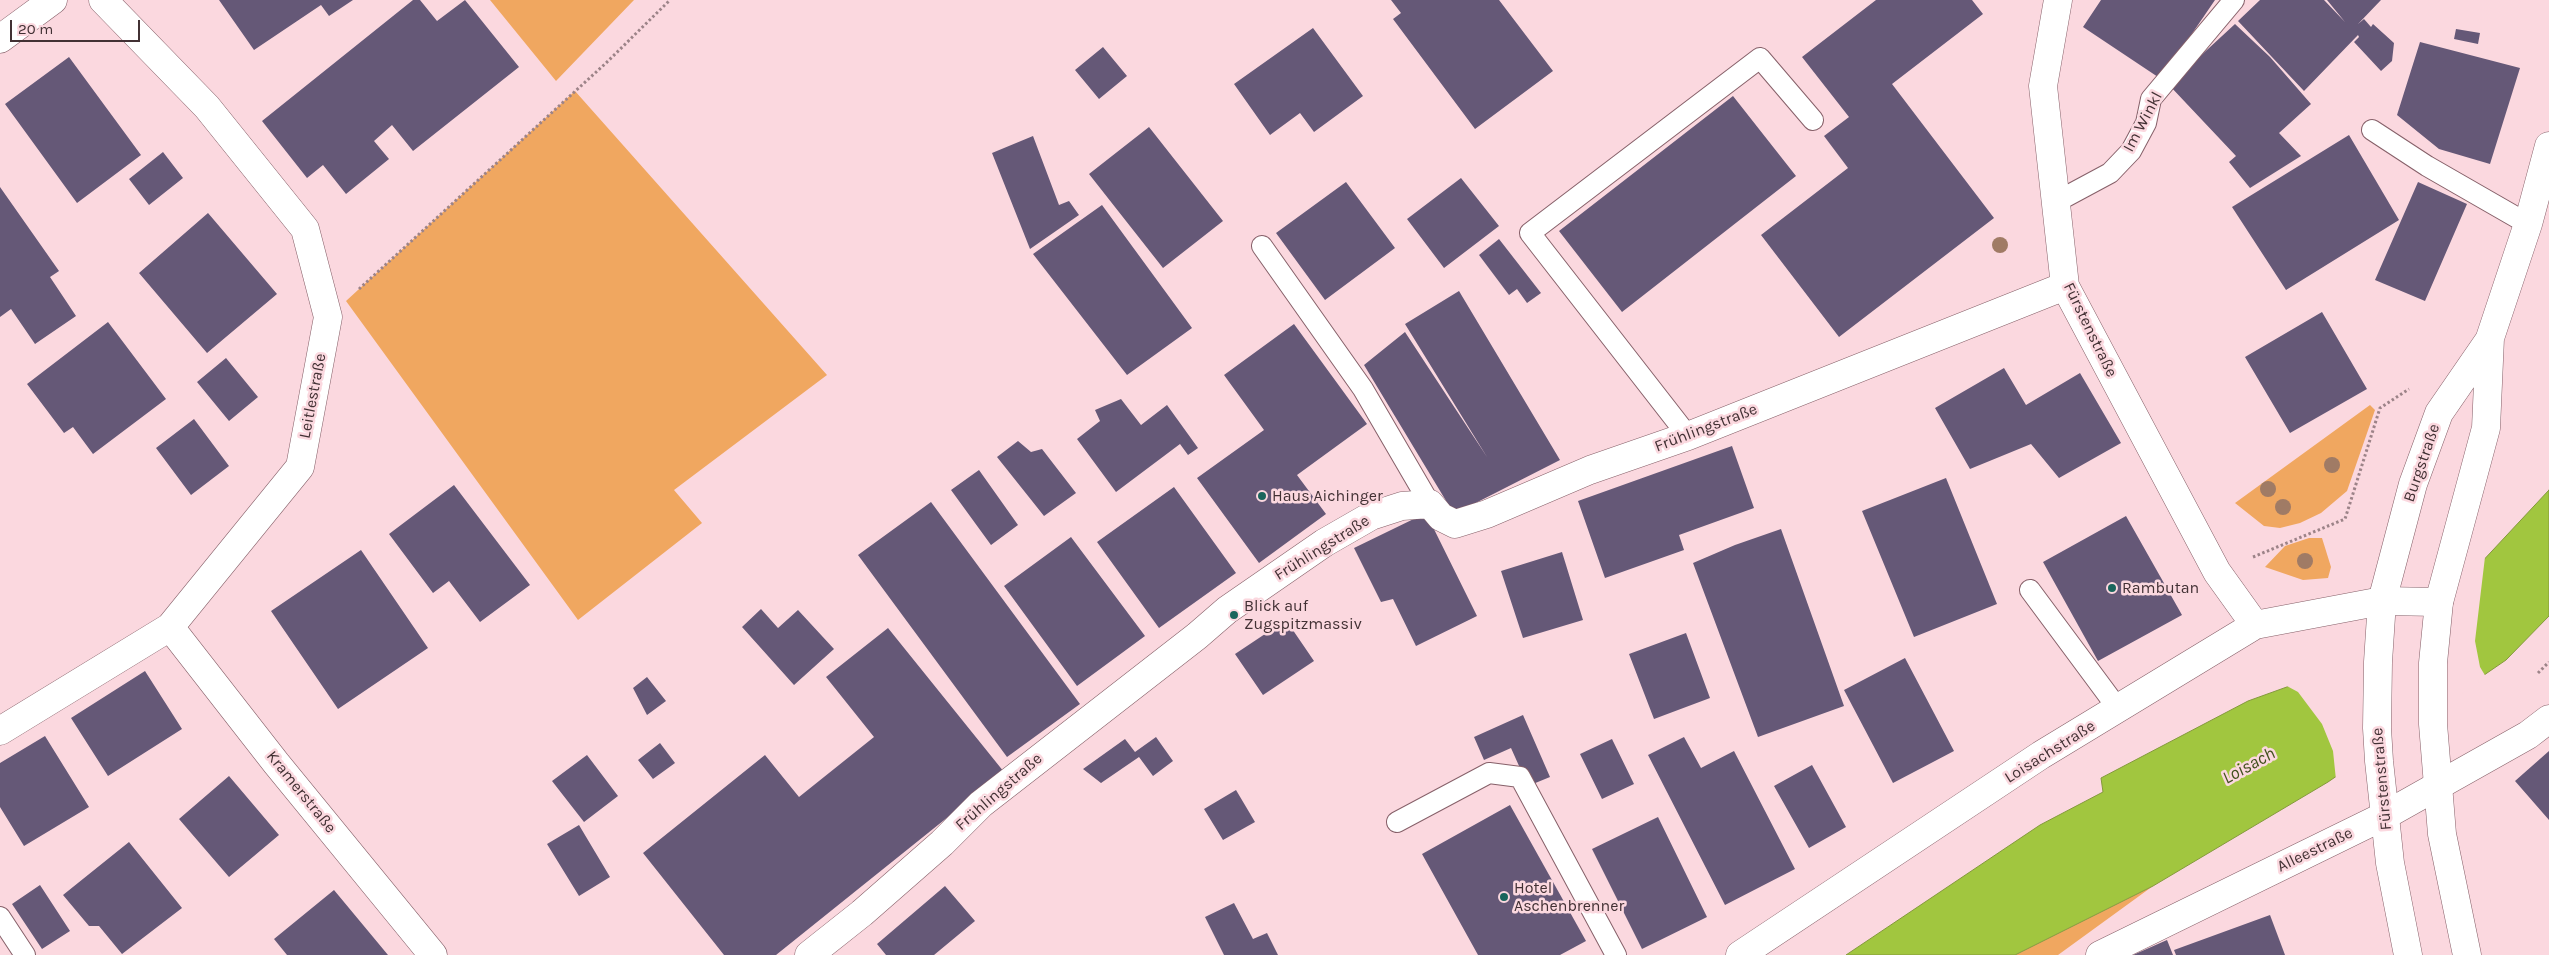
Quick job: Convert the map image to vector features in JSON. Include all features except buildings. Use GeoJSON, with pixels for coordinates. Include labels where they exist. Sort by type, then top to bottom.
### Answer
{"type":"FeatureCollection","features":[{"type":"Feature","properties":{"kind":"street"},"geometry":{"type":"LineString","coordinates":[[0,39],[53,0]]}},
{"type":"Feature","properties":{"kind":"street","name":"Leitlestraße"},"geometry":{"type":"LineString","coordinates":[[0,731],[170,627],[300,467],[328,317],[305,229],[207,107],[103,0]]}},
{"type":"Feature","properties":{"kind":"street","name":"Fürstenstraße"},"geometry":{"type":"LineString","coordinates":[[2058,0],[2043,86],[2065,286],[2218,572],[2255,625]]}},
{"type":"Feature","properties":{"kind":"street","name":"Burgstraße"},"geometry":{"type":"LineString","coordinates":[[2382,601],[2413,484],[2440,413],[2490,338],[2528,224],[2549,146]]}},
{"type":"Feature","properties":{"kind":"street","name":"Frühlingstraße"},"geometry":{"type":"LineString","coordinates":[[809,955],[884,894],[942,843],[981,804],[1197,636],[1227,610],[1324,543],[1371,516],[1402,506],[1430,504],[1441,517],[1454,524],[1487,514],[1590,470],[1688,436],[2065,286]]}},
{"type":"Feature","properties":{"kind":"street","name":"Burgstraße"},"geometry":{"type":"LineString","coordinates":[[2439,602],[2451,550],[2486,428],[2490,338]]}},
{"type":"Feature","properties":{"kind":"street","name":"Fürstenstraße"},"geometry":{"type":"LineString","coordinates":[[2382,601],[2378,662],[2377,728],[2379,761],[2390,863],[2408,955]]}},
{"type":"Feature","properties":{"kind":"street","name":"Loisachstraße"},"geometry":{"type":"LineString","coordinates":[[1740,955],[2041,755],[2119,710],[2255,625],[2382,601],[2439,602]]}},
{"type":"Feature","properties":{"kind":"street"},"geometry":{"type":"LineString","coordinates":[[2439,602],[2433,663],[2433,724],[2437,786],[2442,834],[2467,955]]}},
{"type":"Feature","properties":{"kind":"street","name":"Kramerstraße"},"geometry":{"type":"LineString","coordinates":[[170,627],[276,762],[433,955]]}},
{"type":"Feature","properties":{"kind":"street","name":"Alleestraße"},"geometry":{"type":"LineString","coordinates":[[2100,955],[2384,816],[2528,735],[2549,719]]}},
{"type":"Feature","properties":{"kind":"lane","name":"Im Winkl"},"geometry":{"type":"LineString","coordinates":[[2056,202],[2110,173],[2131,151],[2146,123],[2152,99],[2234,0]]}},
{"type":"Feature","properties":{"kind":"lane"},"geometry":{"type":"LineString","coordinates":[[1688,436],[1530,233],[1760,58],[1813,120]]}},
{"type":"Feature","properties":{"kind":"lane"},"geometry":{"type":"LineString","coordinates":[[2372,130],[2427,166],[2528,224]]}},
{"type":"Feature","properties":{"kind":"lane"},"geometry":{"type":"LineString","coordinates":[[1262,246],[1363,389],[1430,504]]}},
{"type":"Feature","properties":{"kind":"lane"},"geometry":{"type":"LineString","coordinates":[[2030,590],[2119,710]]}},
{"type":"Feature","properties":{"kind":"lane"},"geometry":{"type":"LineString","coordinates":[[1397,822],[1489,773],[1520,777],[1616,955]]}},
{"type":"Feature","properties":{"kind":"lane"},"geometry":{"type":"LineString","coordinates":[[0,917],[25,955]]}},
{"type":"Feature","properties":{"kind":"path"},"geometry":{"type":"LineString","coordinates":[[328,317],[606,63],[670,0]]}},
{"type":"Feature","properties":{"kind":"path"},"geometry":{"type":"LineString","coordinates":[[2218,572],[2345,519],[2380,408],[2411,388]]}},
{"type":"Feature","properties":{"kind":"path"},"geometry":{"type":"LineString","coordinates":[[2538,673],[2549,662]]}},
{"type":"Feature","properties":{"kind":"shaded area"},"geometry":{"type":"Polygon","coordinates":[[[490,0],[634,0],[556,81],[490,0]]]}},
{"type":"Feature","properties":{"kind":"shaded area"},"geometry":{"type":"Polygon","coordinates":[[[575,91],[827,375],[674,490],[702,523],[578,620],[346,301],[575,91]]]}},
{"type":"Feature","properties":{"kind":"shaded area"},"geometry":{"type":"Polygon","coordinates":[[[2370,405],[2375,410],[2347,491],[2321,513],[2300,523],[2280,528],[2264,526],[2235,503],[2370,405]]]}},
{"type":"Feature","properties":{"kind":"shaded area"},"geometry":{"type":"Polygon","coordinates":[[[2309,538],[2322,538],[2331,567],[2328,578],[2303,580],[2265,567],[2285,546],[2309,538]]]}},
{"type":"Feature","properties":{"kind":"shaded area"},"geometry":{"type":"Polygon","coordinates":[[[2153,886],[2058,955],[2015,955],[2153,886]]]}},
{"type":"Feature","properties":{"kind":"water","name":"Loisach"},"geometry":{"type":"Polygon","coordinates":[[[2549,490],[2549,616],[2506,660],[2328,782],[2153,886],[2015,955],[1846,955],[2040,825],[2103,792],[2101,778],[2248,701],[2356,662],[2421,627],[2549,490]]]}},
{"type":"Feature","properties":{"kind":"pier"},"geometry":{"type":"Polygon","coordinates":[[[2485,557],[2475,641],[2480,667],[2486,677],[2336,780],[2333,751],[2322,724],[2298,692],[2285,685],[2355,660],[2419,625],[2485,557]]]}},
{"type":"Feature","properties":{"kind":"place","name":"Haus Aichinger"},"geometry":{"type":"Point","coordinates":[1262,496]}},
{"type":"Feature","properties":{"kind":"place","name":"Rambutan"},"geometry":{"type":"Point","coordinates":[2112,588]}},
{"type":"Feature","properties":{"kind":"place","name":"Blick auf Zugspitzmassiv"},"geometry":{"type":"Point","coordinates":[1234,615]}},
{"type":"Feature","properties":{"kind":"place","name":"Hotel Aschenbrenner"},"geometry":{"type":"Point","coordinates":[1504,897]}}]}
